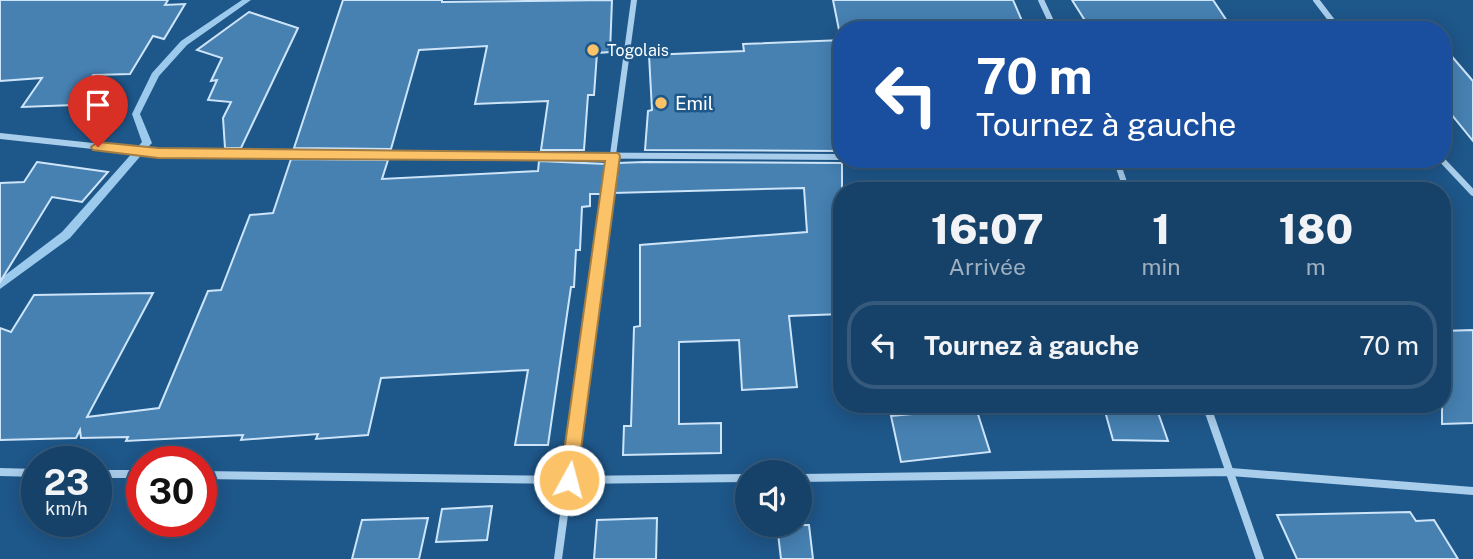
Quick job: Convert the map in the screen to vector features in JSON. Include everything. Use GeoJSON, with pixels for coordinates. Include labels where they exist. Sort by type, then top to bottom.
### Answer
{"type":"FeatureCollection","features":[{"type":"Feature","properties":{"kind":"street"},"geometry":{"type":"LineString","coordinates":[[558,559],[634,0]]}},
{"type":"Feature","properties":{"kind":"street"},"geometry":{"type":"LineString","coordinates":[[1041,0],[1051,21]]}},
{"type":"Feature","properties":{"kind":"street"},"geometry":{"type":"LineString","coordinates":[[1317,0],[1332,21]]}},
{"type":"Feature","properties":{"kind":"street"},"geometry":{"type":"LineString","coordinates":[[0,136],[158,153],[833,157]]}},
{"type":"Feature","properties":{"kind":"street"},"geometry":{"type":"LineString","coordinates":[[1449,168],[1473,193]]}},
{"type":"Feature","properties":{"kind":"street"},"geometry":{"type":"LineString","coordinates":[[1209,413],[1260,559]]}},
{"type":"Feature","properties":{"kind":"street"},"geometry":{"type":"LineString","coordinates":[[0,472],[21,473]]}},
{"type":"Feature","properties":{"kind":"street"},"geometry":{"type":"LineString","coordinates":[[812,478],[1231,472],[1473,491]]}},
{"type":"Feature","properties":{"kind":"street"},"geometry":{"type":"LineString","coordinates":[[217,475],[569,480],[735,478]]}},
{"type":"Feature","properties":{"kind":"building"},"geometry":{"type":"Polygon","coordinates":[[[0,0],[168,0],[165,5],[185,4],[164,39],[153,36],[130,74],[93,75],[74,105],[22,107],[42,78],[0,81],[0,0]]]}},
{"type":"Feature","properties":{"kind":"building"},"geometry":{"type":"Polygon","coordinates":[[[343,0],[612,0],[610,52],[597,53],[594,95],[588,95],[584,150],[541,150],[548,101],[475,104],[487,46],[419,50],[391,149],[294,148],[343,0]]]}},
{"type":"Feature","properties":{"kind":"building"},"geometry":{"type":"Polygon","coordinates":[[[833,0],[1013,0],[1022,21],[837,21],[833,0]]]}},
{"type":"Feature","properties":{"kind":"building"},"geometry":{"type":"Polygon","coordinates":[[[1072,0],[1213,0],[1227,21],[1085,21],[1072,0]]]}},
{"type":"Feature","properties":{"kind":"building"},"geometry":{"type":"Polygon","coordinates":[[[249,12],[298,28],[241,148],[225,148],[223,118],[231,102],[208,100],[217,80],[211,81],[222,58],[197,50],[249,12]]]}},
{"type":"Feature","properties":{"kind":"building"},"geometry":{"type":"Polygon","coordinates":[[[833,40],[833,151],[645,150],[648,111],[652,110],[649,55],[744,51],[743,44],[833,40]]]}},
{"type":"Feature","properties":{"kind":"building"},"geometry":{"type":"Polygon","coordinates":[[[1451,55],[1473,81],[1473,141],[1451,114],[1451,55]]]}},
{"type":"Feature","properties":{"kind":"building"},"geometry":{"type":"Polygon","coordinates":[[[291,159],[388,160],[382,179],[538,171],[539,161],[606,164],[602,194],[590,194],[590,206],[582,207],[580,250],[576,250],[574,287],[571,287],[548,445],[515,445],[528,370],[381,378],[368,435],[316,439],[318,434],[241,440],[243,435],[126,441],[128,437],[81,438],[80,430],[76,438],[0,440],[0,328],[11,332],[34,295],[153,293],[87,417],[159,408],[208,291],[221,290],[250,215],[273,213],[291,159]]]}},
{"type":"Feature","properties":{"kind":"building"},"geometry":{"type":"Polygon","coordinates":[[[37,162],[108,172],[82,202],[52,197],[0,282],[0,183],[24,182],[37,162]]]}},
{"type":"Feature","properties":{"kind":"building"},"geometry":{"type":"Polygon","coordinates":[[[618,163],[833,163],[833,168],[842,168],[842,182],[833,182],[833,314],[789,316],[797,387],[742,390],[739,340],[679,342],[679,424],[721,423],[721,453],[623,455],[624,426],[631,426],[634,327],[640,326],[640,245],[807,232],[804,188],[613,193],[618,163]]]}},
{"type":"Feature","properties":{"kind":"building"},"geometry":{"type":"Polygon","coordinates":[[[1473,330],[1473,423],[1442,424],[1442,413],[1451,413],[1451,331],[1473,330]]]}},
{"type":"Feature","properties":{"kind":"building"},"geometry":{"type":"Polygon","coordinates":[[[978,413],[990,452],[901,462],[891,416],[978,413]]]}},
{"type":"Feature","properties":{"kind":"building"},"geometry":{"type":"Polygon","coordinates":[[[1106,413],[1158,413],[1168,441],[1113,440],[1106,413]]]}},
{"type":"Feature","properties":{"kind":"building"},"geometry":{"type":"Polygon","coordinates":[[[492,506],[487,540],[436,542],[442,509],[492,506]]]}},
{"type":"Feature","properties":{"kind":"building"},"geometry":{"type":"Polygon","coordinates":[[[1410,512],[1416,521],[1434,520],[1458,559],[1297,559],[1277,515],[1410,512]]]}},
{"type":"Feature","properties":{"kind":"building"},"geometry":{"type":"Polygon","coordinates":[[[428,518],[419,559],[352,559],[362,520],[428,518]]]}},
{"type":"Feature","properties":{"kind":"building"},"geometry":{"type":"Polygon","coordinates":[[[657,518],[656,559],[594,559],[597,520],[657,518]]]}},
{"type":"Feature","properties":{"kind":"building"},"geometry":{"type":"Polygon","coordinates":[[[778,537],[810,537],[813,559],[781,559],[778,537]]]}},
{"type":"Feature","properties":{"kind":"waterway"},"geometry":{"type":"LineString","coordinates":[[0,285],[66,235],[147,143],[136,114],[155,75],[184,43],[247,0]]}},
{"type":"Feature","properties":{"kind":"place","name":"Togolais"},"geometry":{"type":"Point","coordinates":[593,50]}},
{"type":"Feature","properties":{"kind":"place","name":"Emil"},"geometry":{"type":"Point","coordinates":[661,103]}},
{"type":"Feature","properties":{"kind":"route"},"geometry":{"type":"LineString","coordinates":[[98,147],[158,153],[613,156],[569,480]]}}]}
